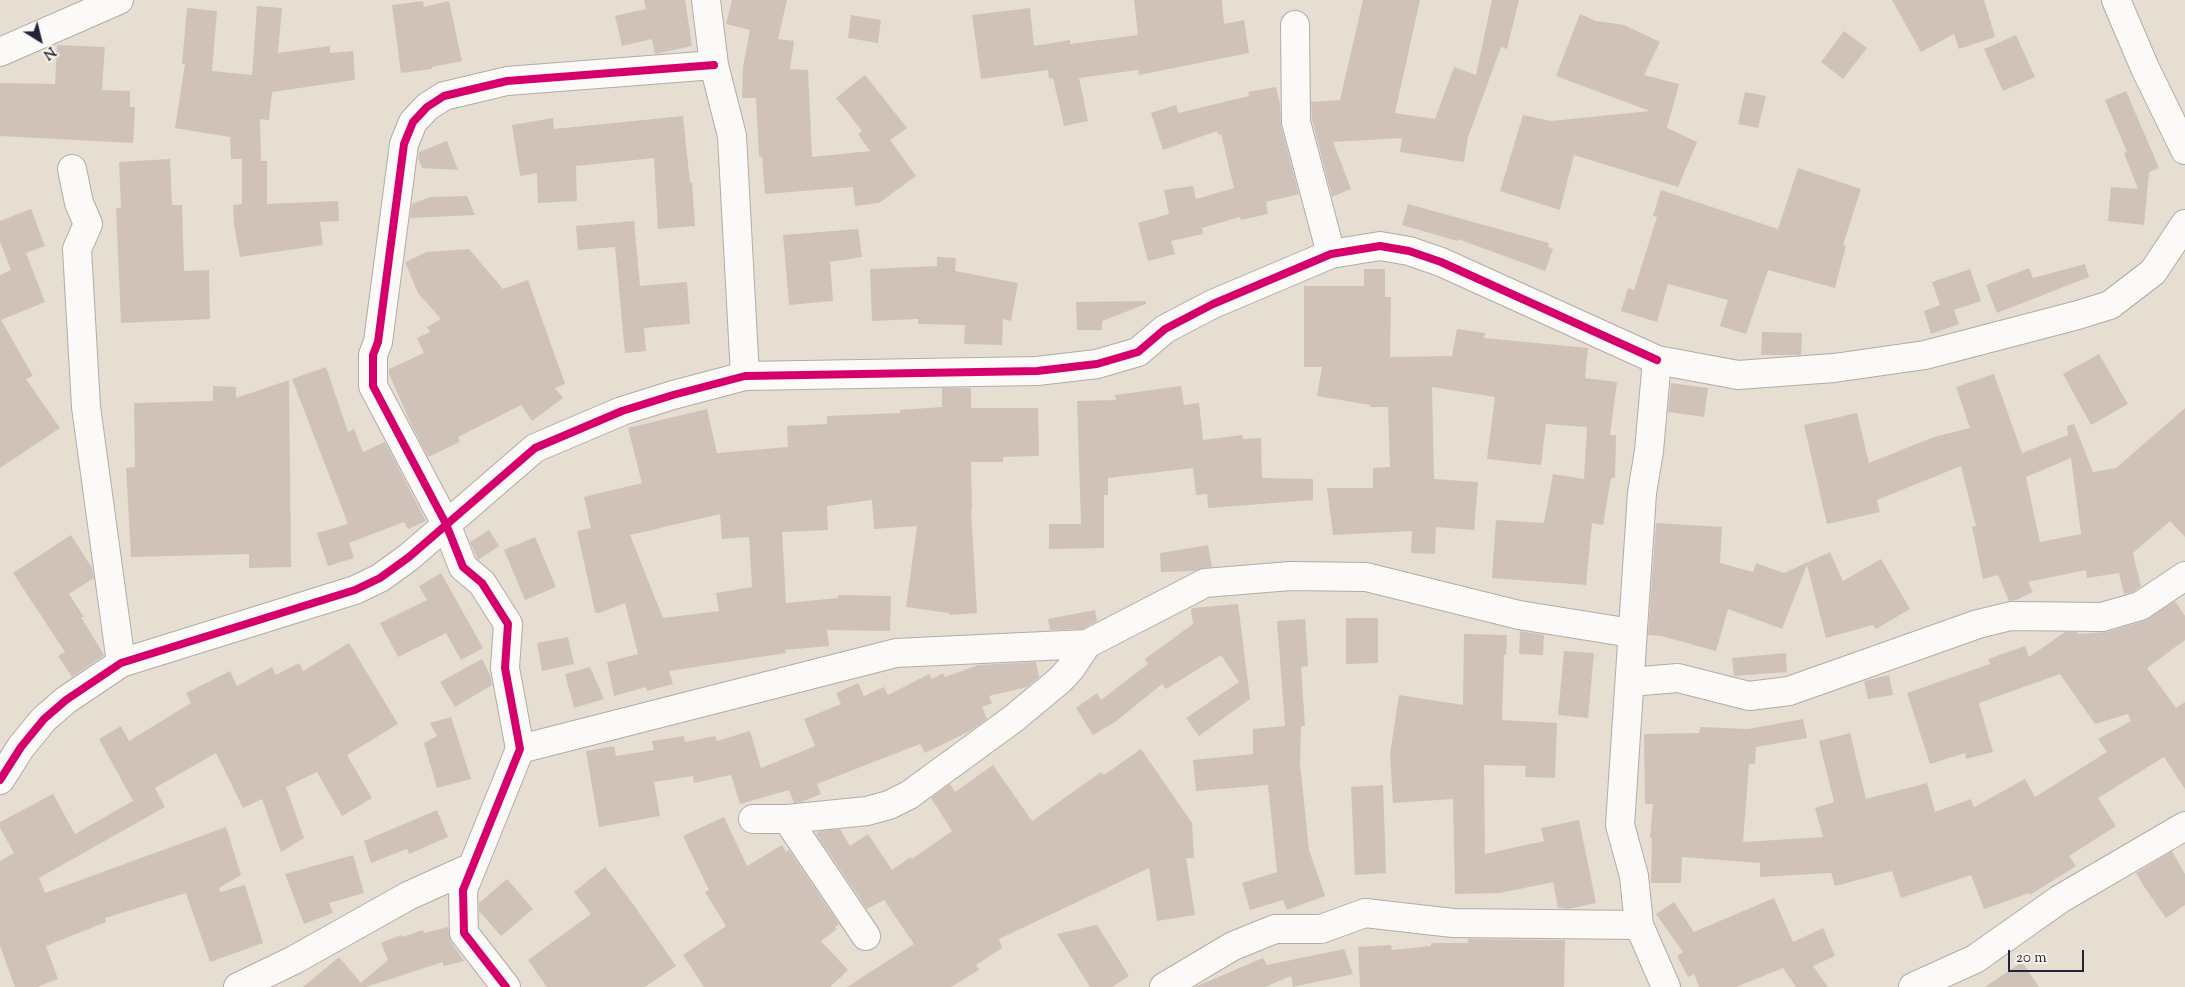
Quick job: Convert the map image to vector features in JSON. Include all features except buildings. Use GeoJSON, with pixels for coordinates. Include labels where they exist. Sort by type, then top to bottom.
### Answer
{"type":"FeatureCollection","features":[{"type":"Feature","properties":{"kind":"street"},"geometry":{"type":"LineString","coordinates":[[0,52],[119,0]]}},
{"type":"Feature","properties":{"kind":"street"},"geometry":{"type":"LineString","coordinates":[[706,0],[714,65],[732,136],[745,376]]}},
{"type":"Feature","properties":{"kind":"street"},"geometry":{"type":"LineString","coordinates":[[2116,0],[2145,68],[2185,150]]}},
{"type":"Feature","properties":{"kind":"street"},"geometry":{"type":"LineString","coordinates":[[1295,26],[1296,122],[1331,254]]}},
{"type":"Feature","properties":{"kind":"street"},"geometry":{"type":"LineString","coordinates":[[506,987],[464,932],[463,890],[520,748],[505,668],[508,624],[482,583],[463,567],[446,524],[373,386],[373,355],[378,342],[404,144],[413,122],[427,107],[444,96],[507,81],[714,65]]}},
{"type":"Feature","properties":{"kind":"street"},"geometry":{"type":"LineString","coordinates":[[72,169],[79,203],[88,224],[77,249],[86,407],[121,663]]}},
{"type":"Feature","properties":{"kind":"street"},"geometry":{"type":"LineString","coordinates":[[0,780],[21,747],[44,719],[66,700],[121,663],[354,590],[380,578],[409,557],[535,448],[622,411],[745,376],[1037,371],[1097,364],[1138,352],[1165,329],[1213,304],[1331,254],[1380,246],[1409,251],[1441,262],[1657,360],[1738,375],[1834,368],[1934,352],[2078,316],[2110,305],[2153,272],[2185,224]]}},
{"type":"Feature","properties":{"kind":"street"},"geometry":{"type":"LineString","coordinates":[[1657,360],[1649,451],[1642,493],[1620,825],[1634,876],[1639,925],[1666,987]]}},
{"type":"Feature","properties":{"kind":"street"},"geometry":{"type":"LineString","coordinates":[[520,748],[896,653],[1087,644],[1205,583],[1290,576],[1366,577],[1519,615],[1619,632],[1633,630]]}},
{"type":"Feature","properties":{"kind":"street"},"geometry":{"type":"LineString","coordinates":[[1630,682],[1678,678],[1749,696],[1789,691],[1978,624],[2011,616],[2102,617],[2140,606],[2185,576]]}},
{"type":"Feature","properties":{"kind":"street"},"geometry":{"type":"LineString","coordinates":[[753,819],[788,819],[867,811],[889,805],[910,795],[1013,719],[1053,685],[1071,668],[1087,644]]}},
{"type":"Feature","properties":{"kind":"street"},"geometry":{"type":"LineString","coordinates":[[788,819],[866,936]]}},
{"type":"Feature","properties":{"kind":"street"},"geometry":{"type":"LineString","coordinates":[[1913,987],[1975,958],[2060,899],[2185,826]]}},
{"type":"Feature","properties":{"kind":"street"},"geometry":{"type":"LineString","coordinates":[[238,987],[294,960],[408,896],[472,867]]}},
{"type":"Feature","properties":{"kind":"street"},"geometry":{"type":"LineString","coordinates":[[1164,987],[1232,946],[1275,929],[1321,929],[1365,913],[1453,922],[1639,925]]}},
{"type":"Feature","properties":{"kind":"cycle path"},"geometry":{"type":"LineString","coordinates":[[506,987],[464,933],[463,890],[520,749],[505,668],[508,624],[482,583],[463,567],[446,524],[373,386],[373,355],[378,342],[404,144],[413,122],[427,107],[444,96],[507,81],[714,65]]}},
{"type":"Feature","properties":{"kind":"cycle path"},"geometry":{"type":"LineString","coordinates":[[0,780],[21,747],[44,719],[66,700],[121,663],[355,590],[380,578],[409,557],[535,448],[622,411],[745,376],[1037,371],[1097,364],[1138,352],[1165,329],[1213,304],[1331,254],[1380,246],[1409,251],[1441,262],[1657,360]]}}]}
